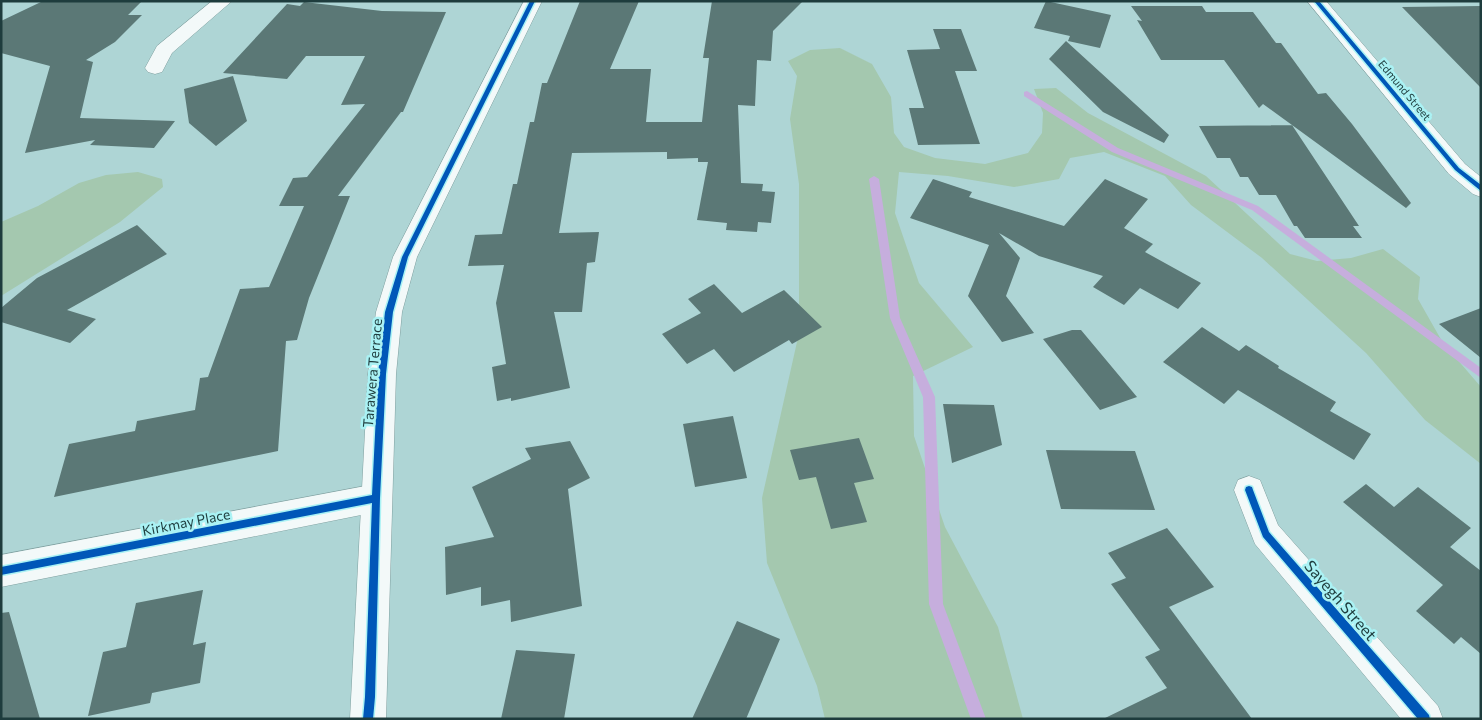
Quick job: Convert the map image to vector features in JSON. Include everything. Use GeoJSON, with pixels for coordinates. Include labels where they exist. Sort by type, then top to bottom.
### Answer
{"type":"FeatureCollection","features":[{"type":"Feature","properties":{"kind":"street"},"geometry":{"type":"LineString","coordinates":[[155,68],[164,50],[223,1]]}},
{"type":"Feature","properties":{"kind":"street","name":"Tarawera Terrace"},"geometry":{"type":"LineString","coordinates":[[368,719],[382,374],[390,312],[404,256],[533,1]]}},
{"type":"Feature","properties":{"kind":"street","name":"Edmund Street"},"geometry":{"type":"LineString","coordinates":[[1316,1],[1457,170],[1481,189]]}},
{"type":"Feature","properties":{"kind":"street","name":"Sayegh Street"},"geometry":{"type":"LineString","coordinates":[[1249,490],[1266,534],[1425,719]]}},
{"type":"Feature","properties":{"kind":"street","name":"Kirkmay Place"},"geometry":{"type":"LineString","coordinates":[[1,571],[376,498]]}},
{"type":"Feature","properties":{"kind":"green space"},"geometry":{"type":"Polygon","coordinates":[[[840,48],[872,64],[891,97],[894,133],[904,147],[935,158],[985,164],[1028,153],[1042,133],[1043,113],[1034,89],[1056,88],[1088,113],[1206,176],[1290,254],[1317,261],[1351,258],[1383,249],[1420,277],[1418,299],[1443,343],[1481,387],[1481,464],[1425,420],[1366,353],[1262,258],[1191,205],[1165,176],[1104,152],[1070,158],[1059,179],[1014,187],[948,176],[899,172],[895,213],[919,283],[973,347],[913,376],[914,436],[945,527],[998,627],[1023,719],[825,719],[817,686],[767,563],[762,498],[799,333],[799,184],[790,119],[797,76],[788,61],[810,50],[840,48]]]}},
{"type":"Feature","properties":{"kind":"green space"},"geometry":{"type":"Polygon","coordinates":[[[138,172],[162,179],[163,187],[120,222],[1,296],[1,222],[38,206],[79,183],[106,175],[138,172]]]}},
{"type":"Feature","properties":{"kind":"building"},"geometry":{"type":"Polygon","coordinates":[[[43,1],[142,1],[128,15],[142,15],[115,42],[86,60],[93,62],[80,118],[175,121],[154,148],[90,145],[95,140],[25,153],[50,66],[1,53],[1,21],[43,1]]]}},
{"type":"Feature","properties":{"kind":"building"},"geometry":{"type":"Polygon","coordinates":[[[580,1],[639,1],[610,69],[651,69],[646,122],[702,122],[709,58],[703,58],[712,1],[803,1],[773,31],[771,61],[757,60],[755,106],[738,105],[741,183],[763,184],[762,191],[775,192],[771,223],[758,222],[757,232],[726,230],[727,223],[697,220],[708,162],[698,162],[698,158],[667,159],[667,152],[572,153],[559,233],[599,232],[595,262],[587,263],[582,312],[554,312],[570,388],[511,401],[511,398],[497,401],[492,367],[506,364],[496,303],[504,265],[468,266],[475,235],[502,234],[513,184],[517,184],[530,122],[534,122],[542,83],[547,83],[580,1]]]}},
{"type":"Feature","properties":{"kind":"building"},"geometry":{"type":"Polygon","coordinates":[[[1046,1],[1111,15],[1100,48],[1068,41],[1070,36],[1034,28],[1046,1]]]}},
{"type":"Feature","properties":{"kind":"building"},"geometry":{"type":"Polygon","coordinates":[[[304,2],[382,11],[446,12],[403,112],[401,112],[338,196],[350,196],[309,298],[297,340],[286,341],[278,451],[54,497],[69,444],[135,431],[137,421],[195,410],[200,378],[208,377],[240,289],[269,287],[304,206],[279,206],[293,178],[307,177],[365,104],[341,105],[365,56],[306,56],[287,79],[223,73],[287,4],[300,6],[304,2]]]}},
{"type":"Feature","properties":{"kind":"building"},"geometry":{"type":"Polygon","coordinates":[[[1131,6],[1202,6],[1206,12],[1253,12],[1276,43],[1281,43],[1318,94],[1326,93],[1352,124],[1411,203],[1406,208],[1263,104],[1259,108],[1224,60],[1161,60],[1137,20],[1142,21],[1131,6]]]}},
{"type":"Feature","properties":{"kind":"building"},"geometry":{"type":"Polygon","coordinates":[[[1481,6],[1481,88],[1402,7],[1481,6]]]}},
{"type":"Feature","properties":{"kind":"building"},"geometry":{"type":"Polygon","coordinates":[[[933,29],[961,29],[977,71],[955,71],[980,144],[918,145],[909,108],[924,108],[907,50],[940,49],[933,29]]]}},
{"type":"Feature","properties":{"kind":"building"},"geometry":{"type":"Polygon","coordinates":[[[1066,41],[1169,135],[1164,143],[1103,112],[1049,59],[1066,41]]]}},
{"type":"Feature","properties":{"kind":"building"},"geometry":{"type":"Polygon","coordinates":[[[233,76],[247,121],[216,146],[189,123],[184,89],[233,76]]]}},
{"type":"Feature","properties":{"kind":"building"},"geometry":{"type":"Polygon","coordinates":[[[1292,125],[1359,226],[1353,226],[1362,238],[1305,238],[1297,226],[1294,226],[1276,195],[1259,195],[1248,177],[1240,177],[1230,158],[1217,158],[1199,126],[1292,125]]]}},
{"type":"Feature","properties":{"kind":"building"},"geometry":{"type":"Polygon","coordinates":[[[933,179],[972,192],[969,197],[1064,226],[1105,179],[1148,199],[1124,228],[1153,244],[1145,252],[1201,283],[1178,309],[1140,288],[1124,305],[1093,287],[1103,276],[1039,256],[999,233],[1020,258],[1006,296],[1034,333],[1002,342],[968,296],[989,245],[910,218],[933,179]]]}},
{"type":"Feature","properties":{"kind":"building"},"geometry":{"type":"Polygon","coordinates":[[[137,225],[167,254],[67,310],[96,319],[70,343],[1,322],[1,308],[37,278],[137,225]]]}},
{"type":"Feature","properties":{"kind":"building"},"geometry":{"type":"Polygon","coordinates":[[[714,284],[742,313],[784,290],[822,327],[792,344],[789,340],[734,372],[714,349],[687,364],[662,334],[701,313],[688,299],[714,284]]]}},
{"type":"Feature","properties":{"kind":"building"},"geometry":{"type":"Polygon","coordinates":[[[1481,308],[1481,358],[1439,324],[1481,308]]]}},
{"type":"Feature","properties":{"kind":"building"},"geometry":{"type":"Polygon","coordinates":[[[1202,327],[1239,351],[1246,345],[1279,366],[1278,368],[1336,402],[1330,411],[1371,434],[1354,460],[1238,390],[1224,404],[1163,362],[1202,327]]]}},
{"type":"Feature","properties":{"kind":"building"},"geometry":{"type":"Polygon","coordinates":[[[1072,330],[1081,330],[1137,397],[1100,410],[1043,339],[1072,330]]]}},
{"type":"Feature","properties":{"kind":"building"},"geometry":{"type":"Polygon","coordinates":[[[943,404],[994,405],[1002,445],[952,463],[943,404]]]}},
{"type":"Feature","properties":{"kind":"building"},"geometry":{"type":"Polygon","coordinates":[[[733,416],[747,478],[695,487],[683,424],[733,416]]]}},
{"type":"Feature","properties":{"kind":"building"},"geometry":{"type":"Polygon","coordinates":[[[859,438],[874,479],[854,483],[867,522],[831,529],[816,477],[799,480],[790,450],[859,438]]]}},
{"type":"Feature","properties":{"kind":"building"},"geometry":{"type":"Polygon","coordinates":[[[570,441],[590,478],[568,489],[582,606],[511,622],[510,600],[481,606],[481,587],[446,595],[445,547],[494,537],[472,487],[531,459],[525,448],[570,441]]]}},
{"type":"Feature","properties":{"kind":"building"},"geometry":{"type":"Polygon","coordinates":[[[1046,450],[1135,451],[1155,510],[1061,509],[1046,450]]]}},
{"type":"Feature","properties":{"kind":"building"},"geometry":{"type":"Polygon","coordinates":[[[1366,484],[1394,507],[1418,487],[1471,528],[1450,547],[1481,571],[1481,654],[1461,637],[1454,644],[1416,611],[1443,585],[1343,502],[1366,484]]]}},
{"type":"Feature","properties":{"kind":"building"},"geometry":{"type":"Polygon","coordinates":[[[1167,528],[1214,587],[1169,607],[1252,719],[1103,719],[1167,688],[1145,657],[1160,650],[1111,584],[1126,578],[1108,553],[1167,528]]]}},
{"type":"Feature","properties":{"kind":"building"},"geometry":{"type":"Polygon","coordinates":[[[203,590],[193,645],[206,642],[200,683],[152,693],[150,703],[88,716],[103,652],[126,647],[136,603],[203,590]]]}},
{"type":"Feature","properties":{"kind":"building"},"geometry":{"type":"Polygon","coordinates":[[[9,612],[40,719],[1,719],[1,613],[9,612]]]}},
{"type":"Feature","properties":{"kind":"building"},"geometry":{"type":"Polygon","coordinates":[[[737,621],[780,639],[746,719],[692,719],[737,621]]]}},
{"type":"Feature","properties":{"kind":"building"},"geometry":{"type":"Polygon","coordinates":[[[516,650],[575,654],[564,719],[501,719],[516,650]]]}},
{"type":"Feature","properties":{"kind":"waterway"},"geometry":{"type":"LineString","coordinates":[[1027,94],[1115,150],[1255,208],[1481,374]]}},
{"type":"Feature","properties":{"kind":"waterway"},"geometry":{"type":"LineString","coordinates":[[874,179],[895,318],[929,397],[936,604],[979,719]]}},
{"type":"Feature","properties":{"kind":"cycle path"},"geometry":{"type":"LineString","coordinates":[[368,719],[382,374],[389,312],[405,257],[533,1]]}},
{"type":"Feature","properties":{"kind":"cycle path"},"geometry":{"type":"LineString","coordinates":[[1316,1],[1457,169],[1481,189]]}},
{"type":"Feature","properties":{"kind":"cycle path"},"geometry":{"type":"LineString","coordinates":[[1249,490],[1266,534],[1425,719]]}},
{"type":"Feature","properties":{"kind":"cycle path"},"geometry":{"type":"LineString","coordinates":[[1,571],[376,498]]}}]}
